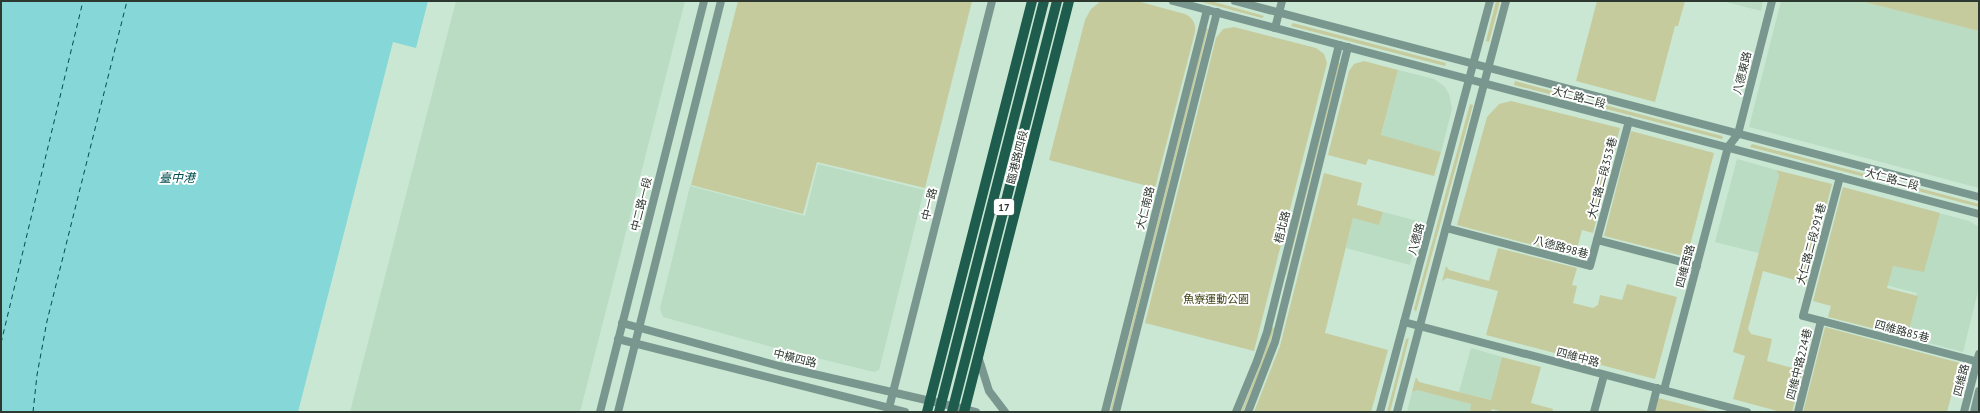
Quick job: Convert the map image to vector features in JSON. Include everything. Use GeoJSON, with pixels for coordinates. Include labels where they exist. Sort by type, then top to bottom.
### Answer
{"type":"FeatureCollection","features":[{"type":"Feature","properties":{"kind":"main road","name":"17"},"geometry":{"type":"LineString","coordinates":[[927,412],[1032,1]]}},
{"type":"Feature","properties":{"kind":"main road","name":"臨港路四段"},"geometry":{"type":"LineString","coordinates":[[940,408],[1044,1]]}},
{"type":"Feature","properties":{"kind":"main road","name":"臨港路四段"},"geometry":{"type":"LineString","coordinates":[[952,409],[1057,1]]}},
{"type":"Feature","properties":{"kind":"main road","name":"臨港路四段"},"geometry":{"type":"LineString","coordinates":[[964,410],[1069,1]]}},
{"type":"Feature","properties":{"kind":"street","name":"中二路一段"},"geometry":{"type":"LineString","coordinates":[[600,412],[704,1]]}},
{"type":"Feature","properties":{"kind":"street"},"geometry":{"type":"LineString","coordinates":[[618,412],[721,1]]}},
{"type":"Feature","properties":{"kind":"street","name":"中一路"},"geometry":{"type":"LineString","coordinates":[[889,410],[992,1]]}},
{"type":"Feature","properties":{"kind":"street","name":"大仁路二段"},"geometry":{"type":"LineString","coordinates":[[1173,1],[1338,45],[1472,71],[1487,76],[1738,134],[1979,197]]}},
{"type":"Feature","properties":{"kind":"street","name":"大仁路二段"},"geometry":{"type":"LineString","coordinates":[[1235,1],[1279,12],[1629,121],[1979,214]]}},
{"type":"Feature","properties":{"kind":"street"},"geometry":{"type":"LineString","coordinates":[[1275,28],[1282,1]]}},
{"type":"Feature","properties":{"kind":"street","name":"八德路"},"geometry":{"type":"LineString","coordinates":[[1380,412],[1490,1]]}},
{"type":"Feature","properties":{"kind":"street"},"geometry":{"type":"LineString","coordinates":[[1397,412],[1506,1]]}},
{"type":"Feature","properties":{"kind":"street","name":"八德東路"},"geometry":{"type":"LineString","coordinates":[[1728,147],[1738,134],[1772,1]]}},
{"type":"Feature","properties":{"kind":"street","name":"大仁南路"},"geometry":{"type":"LineString","coordinates":[[1105,412],[1207,10]]}},
{"type":"Feature","properties":{"kind":"street","name":"大仁南路"},"geometry":{"type":"LineString","coordinates":[[1116,412],[1217,12]]}},
{"type":"Feature","properties":{"kind":"street","name":"梧北路"},"geometry":{"type":"LineString","coordinates":[[1236,412],[1265,337],[1338,45]]}},
{"type":"Feature","properties":{"kind":"street","name":"梧北路"},"geometry":{"type":"LineString","coordinates":[[1248,412],[1275,342],[1348,47]]}},
{"type":"Feature","properties":{"kind":"street","name":"大仁路二段353巷"},"geometry":{"type":"LineString","coordinates":[[1597,240],[1629,121]]}},
{"type":"Feature","properties":{"kind":"street","name":"四維西路"},"geometry":{"type":"LineString","coordinates":[[1651,412],[1660,389],[1697,266],[1728,147]]}},
{"type":"Feature","properties":{"kind":"street","name":"大仁路二段291巷"},"geometry":{"type":"LineString","coordinates":[[1803,316],[1840,177]]}},
{"type":"Feature","properties":{"kind":"street","name":"八德路98巷"},"geometry":{"type":"LineString","coordinates":[[1446,228],[1590,266],[1597,240],[1697,266]]}},
{"type":"Feature","properties":{"kind":"street","name":"四維路85巷"},"geometry":{"type":"LineString","coordinates":[[1803,316],[1978,359]]}},
{"type":"Feature","properties":{"kind":"street","name":"四維中路224巷"},"geometry":{"type":"LineString","coordinates":[[1798,412],[1821,321]]}},
{"type":"Feature","properties":{"kind":"street","name":"四維中路"},"geometry":{"type":"LineString","coordinates":[[1404,322],[1660,389],[1737,411],[1747,412]]}},
{"type":"Feature","properties":{"kind":"street","name":"中橫四路"},"geometry":{"type":"LineString","coordinates":[[622,323],[779,366],[930,401],[940,408],[976,412]]}},
{"type":"Feature","properties":{"kind":"street"},"geometry":{"type":"LineString","coordinates":[[618,339],[889,410],[905,412]]}},
{"type":"Feature","properties":{"kind":"street"},"geometry":{"type":"LineString","coordinates":[[978,356],[989,391],[1005,412]]}},
{"type":"Feature","properties":{"kind":"street","name":"四維路"},"geometry":{"type":"LineString","coordinates":[[1964,412],[1978,359]]}},
{"type":"Feature","properties":{"kind":"street"},"geometry":{"type":"LineString","coordinates":[[1594,412],[1604,375]]}},
{"type":"Feature","properties":{"kind":"street","name":"四維路"},"geometry":{"type":"LineString","coordinates":[[1974,412],[1979,391]]}},
{"type":"Feature","properties":{"kind":"shaded area"},"geometry":{"type":"Polygon","coordinates":[[[456,1],[685,1],[580,412],[350,412],[456,1]]]}},
{"type":"Feature","properties":{"kind":"shaded area"},"geometry":{"type":"Polygon","coordinates":[[[1722,1],[1763,1],[1761,11],[1722,1]]]}},
{"type":"Feature","properties":{"kind":"shaded area"},"geometry":{"type":"Polygon","coordinates":[[[1781,1],[1860,1],[1979,31],[1979,188],[1749,127],[1781,1]]]}},
{"type":"Feature","properties":{"kind":"shaded area"},"geometry":{"type":"Polygon","coordinates":[[[1398,70],[1434,79],[1444,86],[1449,94],[1452,109],[1441,152],[1381,136],[1398,70]]]}},
{"type":"Feature","properties":{"kind":"shaded area"},"geometry":{"type":"Polygon","coordinates":[[[1737,159],[1776,170],[1779,174],[1759,253],[1715,242],[1737,159]]]}},
{"type":"Feature","properties":{"kind":"shaded area"},"geometry":{"type":"Polygon","coordinates":[[[818,164],[924,190],[879,370],[874,372],[772,347],[663,317],[660,309],[690,186],[805,216],[818,164]]]}},
{"type":"Feature","properties":{"kind":"shaded area"},"geometry":{"type":"Polygon","coordinates":[[[1886,199],[1969,221],[1979,227],[1979,287],[1963,352],[1906,337],[1917,293],[1886,285],[1886,199]]]}},
{"type":"Feature","properties":{"kind":"shaded area"},"geometry":{"type":"Polygon","coordinates":[[[1383,212],[1422,222],[1410,265],[1346,248],[1353,218],[1379,224],[1383,212]]]}},
{"type":"Feature","properties":{"kind":"shaded area"},"geometry":{"type":"Polygon","coordinates":[[[1471,348],[1502,357],[1491,400],[1459,392],[1471,348]]]}},
{"type":"Feature","properties":{"kind":"shaded area"},"geometry":{"type":"Polygon","coordinates":[[[1417,390],[1472,404],[1470,412],[1407,412],[1412,392],[1417,390]]]}},
{"type":"Feature","properties":{"kind":"green space"},"geometry":{"type":"Polygon","coordinates":[[[738,1],[972,1],[925,188],[817,162],[803,214],[691,185],[738,1]]]}},
{"type":"Feature","properties":{"kind":"green space"},"geometry":{"type":"Polygon","coordinates":[[[1101,1],[1137,1],[1185,14],[1192,19],[1195,26],[1195,32],[1155,188],[1049,160],[1085,20],[1091,9],[1101,1]]]}},
{"type":"Feature","properties":{"kind":"green space"},"geometry":{"type":"Polygon","coordinates":[[[1198,1],[1211,1],[1264,16],[1262,18],[1198,1]]]}},
{"type":"Feature","properties":{"kind":"green space"},"geometry":{"type":"Polygon","coordinates":[[[1496,1],[1500,1],[1489,42],[1486,41],[1496,1]]]}},
{"type":"Feature","properties":{"kind":"green space"},"geometry":{"type":"Polygon","coordinates":[[[1597,1],[1685,1],[1678,26],[1675,26],[1655,102],[1576,81],[1597,1]]]}},
{"type":"Feature","properties":{"kind":"green space"},"geometry":{"type":"Polygon","coordinates":[[[1860,1],[1979,1],[1979,31],[1860,1]]]}},
{"type":"Feature","properties":{"kind":"green space"},"geometry":{"type":"Polygon","coordinates":[[[1293,23],[1446,63],[1445,66],[1291,26],[1293,23]]]}},
{"type":"Feature","properties":{"kind":"green space","name":"魚寮運動公園"},"geometry":{"type":"Polygon","coordinates":[[[1234,27],[1316,48],[1324,54],[1327,63],[1254,351],[1145,323],[1216,38],[1223,29],[1234,27]]]}},
{"type":"Feature","properties":{"kind":"green space"},"geometry":{"type":"Polygon","coordinates":[[[1206,28],[1208,29],[1112,412],[1110,412],[1206,28]]]}},
{"type":"Feature","properties":{"kind":"green space"},"geometry":{"type":"Polygon","coordinates":[[[1364,61],[1398,70],[1381,135],[1441,152],[1434,176],[1368,159],[1366,165],[1328,155],[1349,71],[1354,64],[1364,61]]]}},
{"type":"Feature","properties":{"kind":"green space"},"geometry":{"type":"Polygon","coordinates":[[[1338,63],[1340,63],[1285,275],[1338,63]]]}},
{"type":"Feature","properties":{"kind":"green space"},"geometry":{"type":"Polygon","coordinates":[[[1515,81],[1722,136],[1723,138],[1721,139],[1514,85],[1515,81]]]}},
{"type":"Feature","properties":{"kind":"green space"},"geometry":{"type":"Polygon","coordinates":[[[1511,101],[1620,128],[1593,233],[1582,230],[1575,256],[1457,225],[1487,117],[1499,104],[1511,101]]]}},
{"type":"Feature","properties":{"kind":"green space"},"geometry":{"type":"Polygon","coordinates":[[[1470,104],[1473,105],[1416,312],[1414,309],[1470,104]]]}},
{"type":"Feature","properties":{"kind":"green space"},"geometry":{"type":"Polygon","coordinates":[[[1631,131],[1714,153],[1687,257],[1604,236],[1631,131]]]}},
{"type":"Feature","properties":{"kind":"green space"},"geometry":{"type":"Polygon","coordinates":[[[1752,144],[1979,204],[1979,207],[1750,147],[1752,144]]]}},
{"type":"Feature","properties":{"kind":"green space"},"geometry":{"type":"Polygon","coordinates":[[[1776,170],[1832,184],[1806,283],[1763,271],[1748,329],[1751,334],[1772,339],[1767,361],[1803,371],[1792,412],[1781,412],[1733,399],[1745,356],[1733,352],[1779,175],[1776,170]]]}},
{"type":"Feature","properties":{"kind":"green space"},"geometry":{"type":"Polygon","coordinates":[[[1324,173],[1362,183],[1357,205],[1383,212],[1379,225],[1353,218],[1325,333],[1388,350],[1371,412],[1254,412],[1280,346],[1324,173]]]}},
{"type":"Feature","properties":{"kind":"green space"},"geometry":{"type":"Polygon","coordinates":[[[1843,187],[1940,213],[1924,272],[1893,266],[1887,288],[1918,296],[1907,337],[1828,317],[1831,306],[1813,301],[1843,187]]]}},
{"type":"Feature","properties":{"kind":"green space"},"geometry":{"type":"Polygon","coordinates":[[[1498,248],[1577,268],[1572,285],[1577,286],[1573,303],[1593,308],[1598,305],[1600,295],[1622,300],[1627,284],[1677,297],[1655,379],[1486,335],[1498,291],[1447,278],[1442,281],[1446,266],[1449,270],[1489,281],[1498,248]]]}},
{"type":"Feature","properties":{"kind":"green space"},"geometry":{"type":"Polygon","coordinates":[[[1272,327],[1274,328],[1266,356],[1243,412],[1241,412],[1262,360],[1272,327]]]}},
{"type":"Feature","properties":{"kind":"green space"},"geometry":{"type":"Polygon","coordinates":[[[1825,327],[1960,363],[1947,412],[1803,412],[1825,327]]]}},
{"type":"Feature","properties":{"kind":"green space"},"geometry":{"type":"Polygon","coordinates":[[[1409,338],[1390,412],[1387,412],[1406,339],[1409,338]]]}},
{"type":"Feature","properties":{"kind":"green space"},"geometry":{"type":"Polygon","coordinates":[[[1502,357],[1541,367],[1531,403],[1553,409],[1552,412],[1503,412],[1492,409],[1491,412],[1470,412],[1471,404],[1417,390],[1412,392],[1416,377],[1419,382],[1491,400],[1502,357]]]}},
{"type":"Feature","properties":{"kind":"green space"},"geometry":{"type":"Polygon","coordinates":[[[1658,398],[1713,412],[1655,412],[1658,398]]]}},
{"type":"Feature","properties":{"kind":"water","name":"臺中港"},"geometry":{"type":"Polygon","coordinates":[[[1,1],[428,1],[416,48],[393,42],[298,412],[1,412],[1,1]]]}},
{"type":"Feature","properties":{"kind":"ferry route"},"geometry":{"type":"LineString","coordinates":[[1,343],[83,1]]}},
{"type":"Feature","properties":{"kind":"ferry route"},"geometry":{"type":"LineString","coordinates":[[33,412],[37,375],[47,321],[127,1]]}}]}
